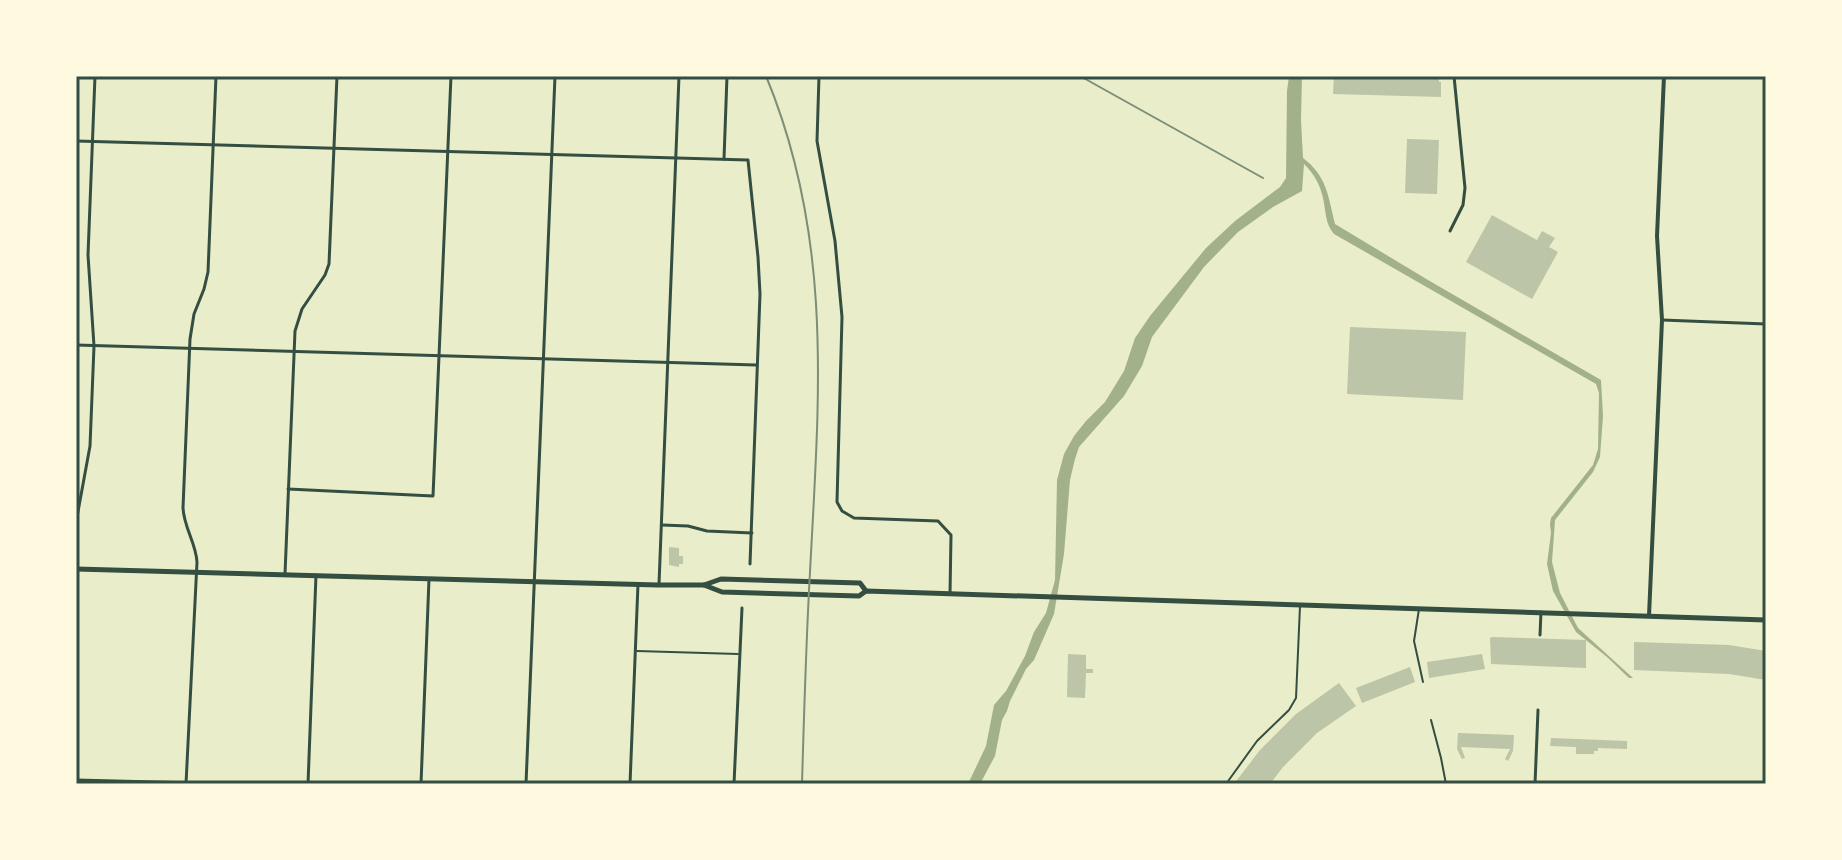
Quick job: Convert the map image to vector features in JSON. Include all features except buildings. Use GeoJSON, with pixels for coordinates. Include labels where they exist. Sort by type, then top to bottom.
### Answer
{"type":"FeatureCollection","features":[{"type":"Feature","properties":{"kind":"main road"},"geometry":{"type":"LineString","coordinates":[[76,569],[658,585],[704,585],[721,579],[860,583],[866,591]]}},
{"type":"Feature","properties":{"kind":"main road"},"geometry":{"type":"LineString","coordinates":[[704,585],[732,593],[859,596],[866,591],[1766,620]]}},
{"type":"Feature","properties":{"kind":"street"},"geometry":{"type":"LineString","coordinates":[[76,543],[77,517],[90,446],[94,346],[88,255],[95,76]]}},
{"type":"Feature","properties":{"kind":"street"},"geometry":{"type":"LineString","coordinates":[[186,783],[196,572],[195,549],[183,511],[190,348],[193,320],[208,276],[216,76]]}},
{"type":"Feature","properties":{"kind":"street"},"geometry":{"type":"LineString","coordinates":[[285,575],[295,328],[300,312],[329,267],[337,76]]}},
{"type":"Feature","properties":{"kind":"street"},"geometry":{"type":"LineString","coordinates":[[288,489],[433,496],[451,76]]}},
{"type":"Feature","properties":{"kind":"street"},"geometry":{"type":"LineString","coordinates":[[526,784],[555,76]]}},
{"type":"Feature","properties":{"kind":"street"},"geometry":{"type":"LineString","coordinates":[[658,585],[679,76]]}},
{"type":"Feature","properties":{"kind":"street"},"geometry":{"type":"LineString","coordinates":[[724,159],[727,76]]}},
{"type":"Feature","properties":{"kind":"street"},"geometry":{"type":"LineString","coordinates":[[819,76],[817,141],[837,250],[842,317],[837,502],[842,511],[854,518],[938,521],[951,535],[950,594]]}},
{"type":"Feature","properties":{"kind":"street"},"geometry":{"type":"LineString","coordinates":[[1450,231],[1463,205],[1465,188],[1454,76]]}},
{"type":"Feature","properties":{"kind":"street"},"geometry":{"type":"LineString","coordinates":[[1649,616],[1662,320],[1657,236],[1664,76]]}},
{"type":"Feature","properties":{"kind":"street"},"geometry":{"type":"LineString","coordinates":[[76,141],[748,160],[760,271],[750,564]]}},
{"type":"Feature","properties":{"kind":"street"},"geometry":{"type":"LineString","coordinates":[[1662,320],[1766,324]]}},
{"type":"Feature","properties":{"kind":"street"},"geometry":{"type":"LineString","coordinates":[[76,345],[758,365]]}},
{"type":"Feature","properties":{"kind":"street"},"geometry":{"type":"LineString","coordinates":[[662,525],[752,533]]}},
{"type":"Feature","properties":{"kind":"street"},"geometry":{"type":"LineString","coordinates":[[308,784],[316,575]]}},
{"type":"Feature","properties":{"kind":"street"},"geometry":{"type":"LineString","coordinates":[[421,784],[429,579]]}},
{"type":"Feature","properties":{"kind":"street"},"geometry":{"type":"LineString","coordinates":[[630,784],[638,584]]}},
{"type":"Feature","properties":{"kind":"street"},"geometry":{"type":"LineString","coordinates":[[734,784],[742,608]]}},
{"type":"Feature","properties":{"kind":"street"},"geometry":{"type":"LineString","coordinates":[[1540,635],[1541,612]]}},
{"type":"Feature","properties":{"kind":"street"},"geometry":{"type":"LineString","coordinates":[[1535,784],[1538,710]]}},
{"type":"Feature","properties":{"kind":"street"},"geometry":{"type":"LineString","coordinates":[[76,780],[234,784]]}},
{"type":"Feature","properties":{"kind":"lane"},"geometry":{"type":"LineString","coordinates":[[1226,784],[1257,741],[1289,710],[1296,698],[1300,604]]}},
{"type":"Feature","properties":{"kind":"lane"},"geometry":{"type":"LineString","coordinates":[[1420,608],[1414,641],[1423,682]]}},
{"type":"Feature","properties":{"kind":"lane"},"geometry":{"type":"LineString","coordinates":[[635,651],[739,654]]}},
{"type":"Feature","properties":{"kind":"lane"},"geometry":{"type":"LineString","coordinates":[[1431,720],[1446,784]]}},
{"type":"Feature","properties":{"kind":"shaded area"},"geometry":{"type":"Polygon","coordinates":[[[1289,76],[1302,76],[1303,158],[1322,179],[1335,224],[1601,380],[1603,416],[1600,457],[1593,472],[1555,520],[1552,562],[1560,593],[1578,628],[1633,678],[1629,678],[1576,632],[1553,591],[1547,564],[1551,518],[1593,465],[1598,449],[1599,393],[1596,384],[1334,234],[1327,222],[1318,184],[1304,164],[1302,191],[1238,232],[1204,267],[1152,337],[1142,366],[1124,396],[1079,447],[1070,480],[1064,554],[1054,614],[1002,720],[995,756],[980,784],[968,784],[986,746],[994,705],[1006,691],[1046,613],[1055,580],[1057,480],[1064,454],[1074,436],[1105,402],[1124,371],[1135,338],[1150,316],[1206,248],[1280,187],[1286,178],[1289,76]]]}},
{"type":"Feature","properties":{"kind":"railway"},"geometry":{"type":"LineString","coordinates":[[766,76],[788,137],[803,198],[817,321],[816,445],[802,784]]}},
{"type":"Feature","properties":{"kind":"railway"},"geometry":{"type":"LineString","coordinates":[[1080,76],[1263,178]]}}]}
